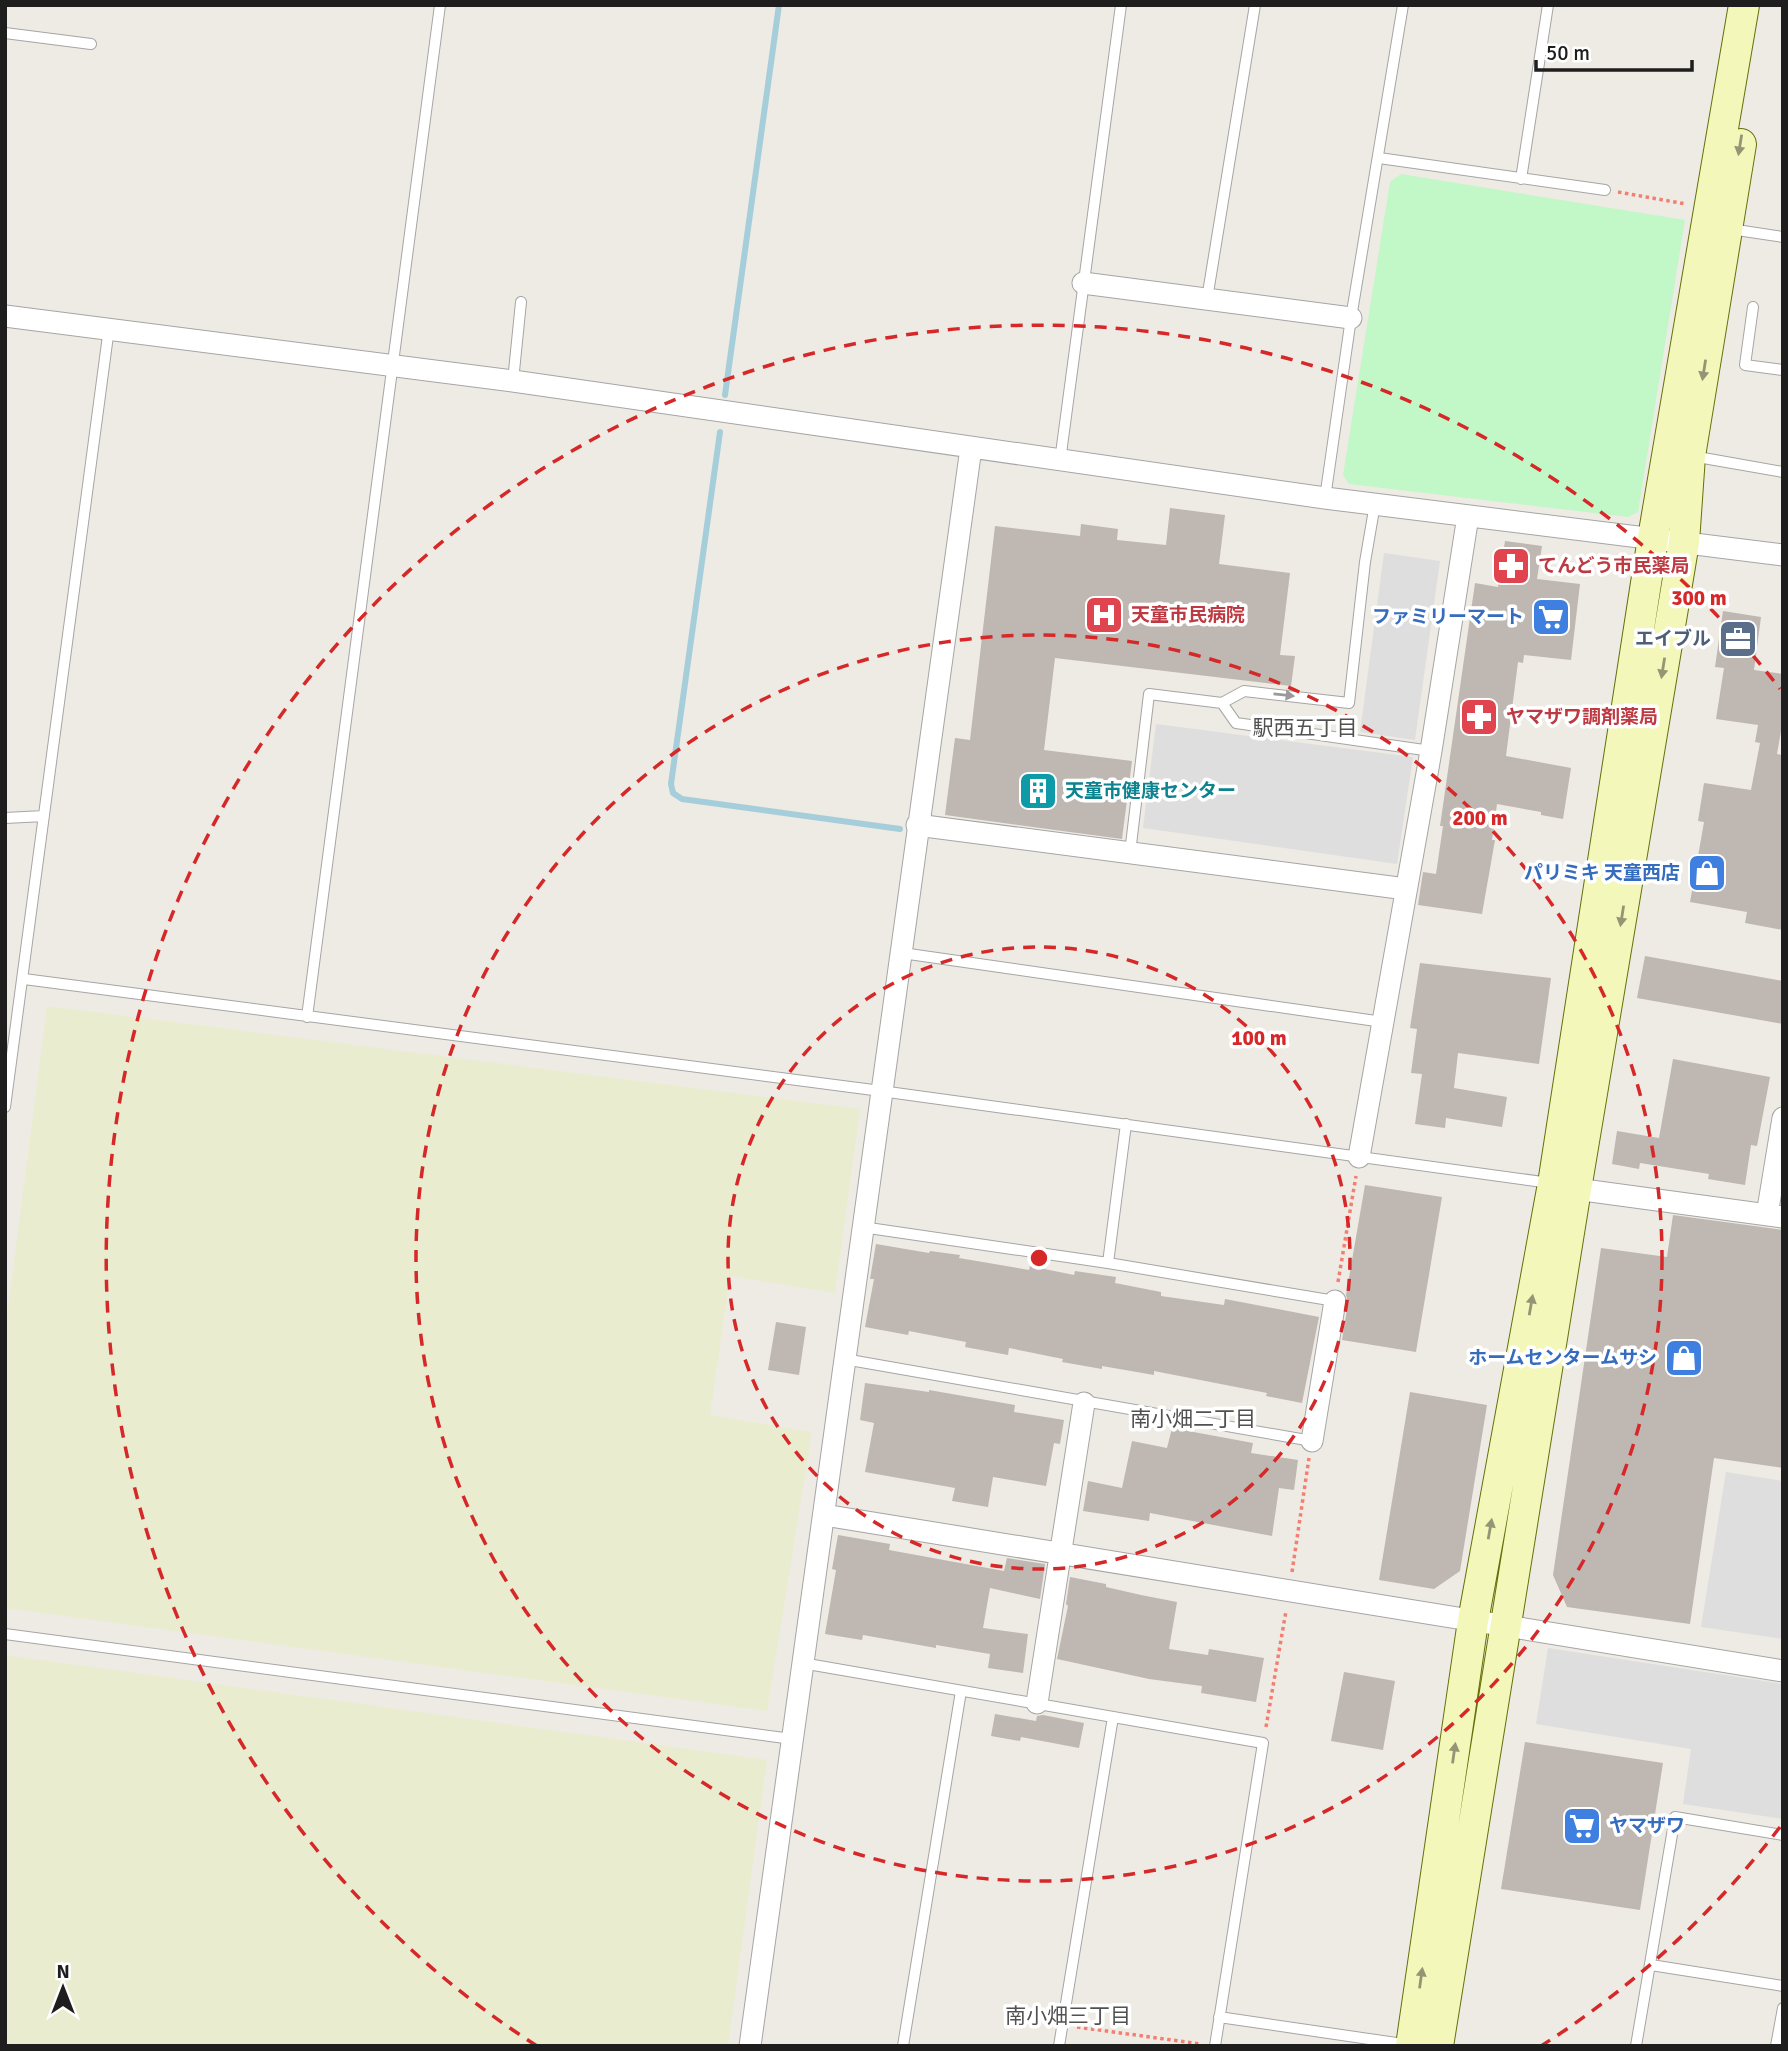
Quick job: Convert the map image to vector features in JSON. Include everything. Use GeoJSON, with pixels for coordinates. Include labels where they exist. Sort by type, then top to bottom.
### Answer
{"type":"FeatureCollection","features":[{"type":"Feature","properties":{"kind":"street"},"geometry":{"type":"LineString","coordinates":[[1411,2046],[1473,1621],[1565,1186],[1684,542],[1690,456],[1718,218],[1747,6]]}},
{"type":"Feature","properties":{"kind":"street"},"geometry":{"type":"LineString","coordinates":[[1438,2046],[1505,1626],[1653,538],[1718,218]]}},
{"type":"Feature","properties":{"kind":"street"},"geometry":{"type":"LineString","coordinates":[[1083,283],[1351,318]]}},
{"type":"Feature","properties":{"kind":"street"},"geometry":{"type":"LineString","coordinates":[[5,316],[513,381],[1325,498],[1783,555]]}},
{"type":"Feature","properties":{"kind":"street"},"geometry":{"type":"LineString","coordinates":[[750,2046],[971,448]]}},
{"type":"Feature","properties":{"kind":"street"},"geometry":{"type":"LineString","coordinates":[[1359,1157],[1431,751],[1468,516]]}},
{"type":"Feature","properties":{"kind":"street"},"geometry":{"type":"LineString","coordinates":[[917,825],[1406,889]]}},
{"type":"Feature","properties":{"kind":"street"},"geometry":{"type":"LineString","coordinates":[[1565,1186],[1775,1216],[1783,1118]]}},
{"type":"Feature","properties":{"kind":"street"},"geometry":{"type":"LineString","coordinates":[[1312,1441],[1335,1301]]}},
{"type":"Feature","properties":{"kind":"street"},"geometry":{"type":"LineString","coordinates":[[1037,1703],[1084,1403]]}},
{"type":"Feature","properties":{"kind":"street"},"geometry":{"type":"LineString","coordinates":[[824,1515],[1783,1671]]}},
{"type":"Feature","properties":{"kind":"lane"},"geometry":{"type":"LineString","coordinates":[[306,1017],[440,5]]}},
{"type":"Feature","properties":{"kind":"lane"},"geometry":{"type":"LineString","coordinates":[[1060,461],[1121,5]]}},
{"type":"Feature","properties":{"kind":"lane"},"geometry":{"type":"LineString","coordinates":[[1207,299],[1255,5]]}},
{"type":"Feature","properties":{"kind":"lane"},"geometry":{"type":"LineString","coordinates":[[1325,498],[1351,318],[1403,5]]}},
{"type":"Feature","properties":{"kind":"lane"},"geometry":{"type":"LineString","coordinates":[[1521,179],[1548,5]]}},
{"type":"Feature","properties":{"kind":"lane"},"geometry":{"type":"LineString","coordinates":[[5,33],[91,44]]}},
{"type":"Feature","properties":{"kind":"lane"},"geometry":{"type":"LineString","coordinates":[[1379,158],[1605,190]]}},
{"type":"Feature","properties":{"kind":"lane"},"geometry":{"type":"LineString","coordinates":[[1718,218],[1783,237]]}},
{"type":"Feature","properties":{"kind":"lane"},"geometry":{"type":"LineString","coordinates":[[513,381],[521,302]]}},
{"type":"Feature","properties":{"kind":"lane"},"geometry":{"type":"LineString","coordinates":[[1753,307],[1745,365],[1783,370]]}},
{"type":"Feature","properties":{"kind":"lane"},"geometry":{"type":"LineString","coordinates":[[5,1107],[109,328]]}},
{"type":"Feature","properties":{"kind":"lane"},"geometry":{"type":"LineString","coordinates":[[1690,456],[1782,472],[1783,459]]}},
{"type":"Feature","properties":{"kind":"lane"},"geometry":{"type":"LineString","coordinates":[[1130,853],[1150,694],[1222,703],[1244,691],[1349,703],[1365,562],[1375,504]]}},
{"type":"Feature","properties":{"kind":"lane"},"geometry":{"type":"LineString","coordinates":[[1222,703],[1236,723],[1431,751]]}},
{"type":"Feature","properties":{"kind":"lane"},"geometry":{"type":"LineString","coordinates":[[5,818],[44,816]]}},
{"type":"Feature","properties":{"kind":"lane"},"geometry":{"type":"LineString","coordinates":[[902,953],[1383,1022]]}},
{"type":"Feature","properties":{"kind":"lane"},"geometry":{"type":"LineString","coordinates":[[24,979],[881,1091],[1565,1186]]}},
{"type":"Feature","properties":{"kind":"lane"},"geometry":{"type":"LineString","coordinates":[[1108,1263],[1126,1124]]}},
{"type":"Feature","properties":{"kind":"lane"},"geometry":{"type":"LineString","coordinates":[[862,1227],[1108,1263],[1335,1301]]}},
{"type":"Feature","properties":{"kind":"lane"},"geometry":{"type":"LineString","coordinates":[[844,1359],[1312,1441]]}},
{"type":"Feature","properties":{"kind":"lane"},"geometry":{"type":"LineString","coordinates":[[5,1634],[792,1739]]}},
{"type":"Feature","properties":{"kind":"lane"},"geometry":{"type":"LineString","coordinates":[[802,1662],[1263,1743],[1214,2046]]}},
{"type":"Feature","properties":{"kind":"lane"},"geometry":{"type":"LineString","coordinates":[[903,2046],[961,1690]]}},
{"type":"Feature","properties":{"kind":"lane"},"geometry":{"type":"LineString","coordinates":[[1059,2046],[1113,1717]]}},
{"type":"Feature","properties":{"kind":"lane"},"geometry":{"type":"LineString","coordinates":[[1636,2046],[1675,1817],[1783,1835]]}},
{"type":"Feature","properties":{"kind":"lane"},"geometry":{"type":"LineString","coordinates":[[1651,1965],[1783,1986]]}},
{"type":"Feature","properties":{"kind":"lane"},"geometry":{"type":"LineString","coordinates":[[1776,2046],[1783,2008]]}},
{"type":"Feature","properties":{"kind":"lane"},"geometry":{"type":"LineString","coordinates":[[1219,2017],[1411,2046]]}},
{"type":"Feature","properties":{"kind":"path"},"geometry":{"type":"LineString","coordinates":[[1605,190],[1718,218]]}},
{"type":"Feature","properties":{"kind":"path"},"geometry":{"type":"LineString","coordinates":[[1335,1301],[1359,1157]]}},
{"type":"Feature","properties":{"kind":"path"},"geometry":{"type":"LineString","coordinates":[[1263,1743],[1312,1441]]}},
{"type":"Feature","properties":{"kind":"path"},"geometry":{"type":"LineString","coordinates":[[1062,2024],[1214,2046]]}},
{"type":"Feature","properties":{"kind":"green space"},"geometry":{"type":"Polygon","coordinates":[[[1401,174],[1685,220],[1638,512],[1628,517],[1349,484],[1343,475],[1390,182],[1401,174]]]}},
{"type":"Feature","properties":{"kind":"green space"},"geometry":{"type":"Polygon","coordinates":[[[47,1006],[860,1109],[835,1293],[730,1276],[710,1415],[812,1432],[767,1711],[5,1608],[5,1332],[47,1006]]]}},
{"type":"Feature","properties":{"kind":"green space"},"geometry":{"type":"Polygon","coordinates":[[[5,1655],[767,1760],[728,2046],[5,2046],[5,1655]]]}},
{"type":"Feature","properties":{"kind":"shaded area"},"geometry":{"type":"Polygon","coordinates":[[[1384,553],[1440,561],[1415,740],[1360,732],[1384,553]]]}},
{"type":"Feature","properties":{"kind":"shaded area"},"geometry":{"type":"Polygon","coordinates":[[[1156,724],[1413,757],[1397,864],[1143,828],[1156,724]]]}},
{"type":"Feature","properties":{"kind":"shaded area"},"geometry":{"type":"Polygon","coordinates":[[[1726,1472],[1783,1481],[1783,1639],[1701,1627],[1726,1472]]]}},
{"type":"Feature","properties":{"kind":"shaded area"},"geometry":{"type":"Polygon","coordinates":[[[1548,1648],[1783,1684],[1783,1819],[1683,1804],[1691,1749],[1536,1724],[1548,1648]]]}},
{"type":"Feature","properties":{"kind":"building","name":"天童市民病院"},"geometry":{"type":"Polygon","coordinates":[[[1170,508],[1225,515],[1219,564],[1290,573],[1280,655],[1295,656],[1291,686],[1055,658],[1044,750],[1132,761],[1122,839],[945,815],[955,738],[970,740],[995,526],[1080,536],[1081,524],[1118,529],[1117,540],[1166,545],[1170,508]]]}},
{"type":"Feature","properties":{"kind":"building"},"geometry":{"type":"Polygon","coordinates":[[[1505,541],[1542,546],[1537,579],[1580,584],[1571,660],[1524,655],[1523,663],[1518,662],[1506,756],[1571,768],[1563,819],[1497,804],[1492,840],[1495,840],[1482,914],[1418,905],[1423,872],[1436,874],[1443,826],[1440,826],[1475,583],[1498,587],[1505,541]]]}},
{"type":"Feature","properties":{"kind":"building"},"geometry":{"type":"Polygon","coordinates":[[[1723,611],[1761,617],[1754,670],[1783,674],[1783,720],[1777,754],[1783,755],[1783,930],[1745,923],[1747,912],[1690,902],[1704,822],[1698,821],[1704,783],[1751,790],[1760,743],[1755,742],[1758,725],[1716,719],[1724,668],[1715,667],[1723,611]]]}},
{"type":"Feature","properties":{"kind":"building"},"geometry":{"type":"Polygon","coordinates":[[[1645,956],[1783,981],[1783,1024],[1637,998],[1645,956]]]}},
{"type":"Feature","properties":{"kind":"building"},"geometry":{"type":"Polygon","coordinates":[[[1420,963],[1551,978],[1539,1064],[1458,1053],[1454,1088],[1507,1097],[1502,1127],[1446,1118],[1445,1128],[1415,1124],[1422,1074],[1411,1073],[1417,1029],[1410,1028],[1420,963]]]}},
{"type":"Feature","properties":{"kind":"building"},"geometry":{"type":"Polygon","coordinates":[[[1673,1059],[1770,1077],[1757,1146],[1751,1145],[1745,1185],[1708,1179],[1709,1174],[1640,1163],[1639,1169],[1612,1164],[1617,1131],[1659,1138],[1673,1059]]]}},
{"type":"Feature","properties":{"kind":"building"},"geometry":{"type":"Polygon","coordinates":[[[1365,1185],[1442,1197],[1416,1352],[1342,1340],[1348,1303],[1346,1295],[1365,1185]]]}},
{"type":"Feature","properties":{"kind":"building","name":"ホームセンタームサシ"},"geometry":{"type":"Polygon","coordinates":[[[1673,1215],[1783,1230],[1783,1468],[1714,1458],[1690,1624],[1567,1607],[1553,1575],[1601,1248],[1667,1257],[1673,1215]]]}},
{"type":"Feature","properties":{"kind":"building"},"geometry":{"type":"Polygon","coordinates":[[[876,1244],[960,1255],[959,1258],[1029,1270],[1030,1266],[1074,1275],[1075,1271],[1116,1277],[1115,1283],[1161,1292],[1161,1296],[1224,1305],[1225,1299],[1319,1317],[1302,1403],[1266,1396],[1267,1393],[1154,1371],[1154,1375],[1102,1366],[1102,1369],[1009,1348],[1008,1355],[965,1347],[966,1342],[909,1331],[908,1335],[865,1327],[874,1279],[870,1279],[876,1244]]]}},
{"type":"Feature","properties":{"kind":"building"},"geometry":{"type":"Polygon","coordinates":[[[776,1322],[806,1327],[799,1375],[768,1370],[776,1322]]]}},
{"type":"Feature","properties":{"kind":"building"},"geometry":{"type":"Polygon","coordinates":[[[865,1383],[929,1390],[1015,1405],[1014,1412],[1064,1420],[1060,1444],[1054,1443],[1046,1486],[993,1477],[988,1507],[952,1501],[955,1488],[865,1472],[874,1423],[860,1420],[865,1383]]]}},
{"type":"Feature","properties":{"kind":"building"},"geometry":{"type":"Polygon","coordinates":[[[1410,1392],[1487,1405],[1460,1571],[1434,1589],[1379,1580],[1410,1392]]]}},
{"type":"Feature","properties":{"kind":"building"},"geometry":{"type":"Polygon","coordinates":[[[1172,1428],[1253,1443],[1251,1453],[1298,1460],[1294,1490],[1279,1488],[1272,1536],[1150,1513],[1149,1521],[1083,1511],[1088,1481],[1122,1488],[1132,1441],[1167,1448],[1172,1428]]]}},
{"type":"Feature","properties":{"kind":"building"},"geometry":{"type":"Polygon","coordinates":[[[838,1535],[890,1544],[889,1550],[1004,1571],[1007,1558],[1045,1564],[1040,1599],[990,1588],[983,1628],[1028,1634],[1023,1673],[988,1668],[990,1654],[863,1635],[862,1640],[825,1634],[836,1570],[832,1569],[838,1535]]]}},
{"type":"Feature","properties":{"kind":"building"},"geometry":{"type":"Polygon","coordinates":[[[1070,1577],[1177,1602],[1169,1649],[1208,1655],[1209,1649],[1264,1658],[1256,1702],[1201,1693],[1202,1686],[1149,1679],[1057,1659],[1068,1606],[1066,1604],[1070,1577]]]}},
{"type":"Feature","properties":{"kind":"building"},"geometry":{"type":"Polygon","coordinates":[[[1344,1672],[1395,1681],[1383,1750],[1331,1741],[1344,1672]]]}},
{"type":"Feature","properties":{"kind":"building"},"geometry":{"type":"Polygon","coordinates":[[[995,1714],[1036,1721],[1037,1716],[1043,1715],[1084,1723],[1079,1748],[1021,1737],[1020,1741],[991,1736],[995,1714]]]}},
{"type":"Feature","properties":{"kind":"building","name":"ヤマザワ"},"geometry":{"type":"Polygon","coordinates":[[[1525,1742],[1663,1763],[1640,1910],[1501,1889],[1525,1742]]]}},
{"type":"Feature","properties":{"kind":"waterway"},"geometry":{"type":"LineString","coordinates":[[725,395],[779,5]]}},
{"type":"Feature","properties":{"kind":"waterway"},"geometry":{"type":"LineString","coordinates":[[720,432],[671,784],[673,793],[682,799],[900,829]]}},
{"type":"Feature","properties":{"kind":"place","name":"てんどう市民薬局"},"geometry":{"type":"Point","coordinates":[1511,566]}},
{"type":"Feature","properties":{"kind":"place","name":"天童市民病院"},"geometry":{"type":"Point","coordinates":[1104,615]}},
{"type":"Feature","properties":{"kind":"place","name":"ファミリーマート"},"geometry":{"type":"Point","coordinates":[1551,617]}},
{"type":"Feature","properties":{"kind":"place","name":"エイブル"},"geometry":{"type":"Point","coordinates":[1738,639]}},
{"type":"Feature","properties":{"kind":"place","name":"ヤマザワ調剤薬局"},"geometry":{"type":"Point","coordinates":[1479,717]}},
{"type":"Feature","properties":{"kind":"place","name":"天童市健康センター"},"geometry":{"type":"Point","coordinates":[1038,791]}},
{"type":"Feature","properties":{"kind":"place","name":"パリミキ 天童西店"},"geometry":{"type":"Point","coordinates":[1707,873]}},
{"type":"Feature","properties":{"kind":"place","name":"ホームセンタームサシ"},"geometry":{"type":"Point","coordinates":[1684,1358]}},
{"type":"Feature","properties":{"kind":"place","name":"ヤマザワ"},"geometry":{"type":"Point","coordinates":[1582,1826]}},
{"type":"Feature","properties":{"kind":"district","name":"駅西五丁目"},"geometry":{"type":"Point","coordinates":[1305,728]}},
{"type":"Feature","properties":{"kind":"district","name":"南小畑二丁目"},"geometry":{"type":"Point","coordinates":[1193,1419]}},
{"type":"Feature","properties":{"kind":"district","name":"南小畑三丁目"},"geometry":{"type":"Point","coordinates":[1068,2016]}}]}
